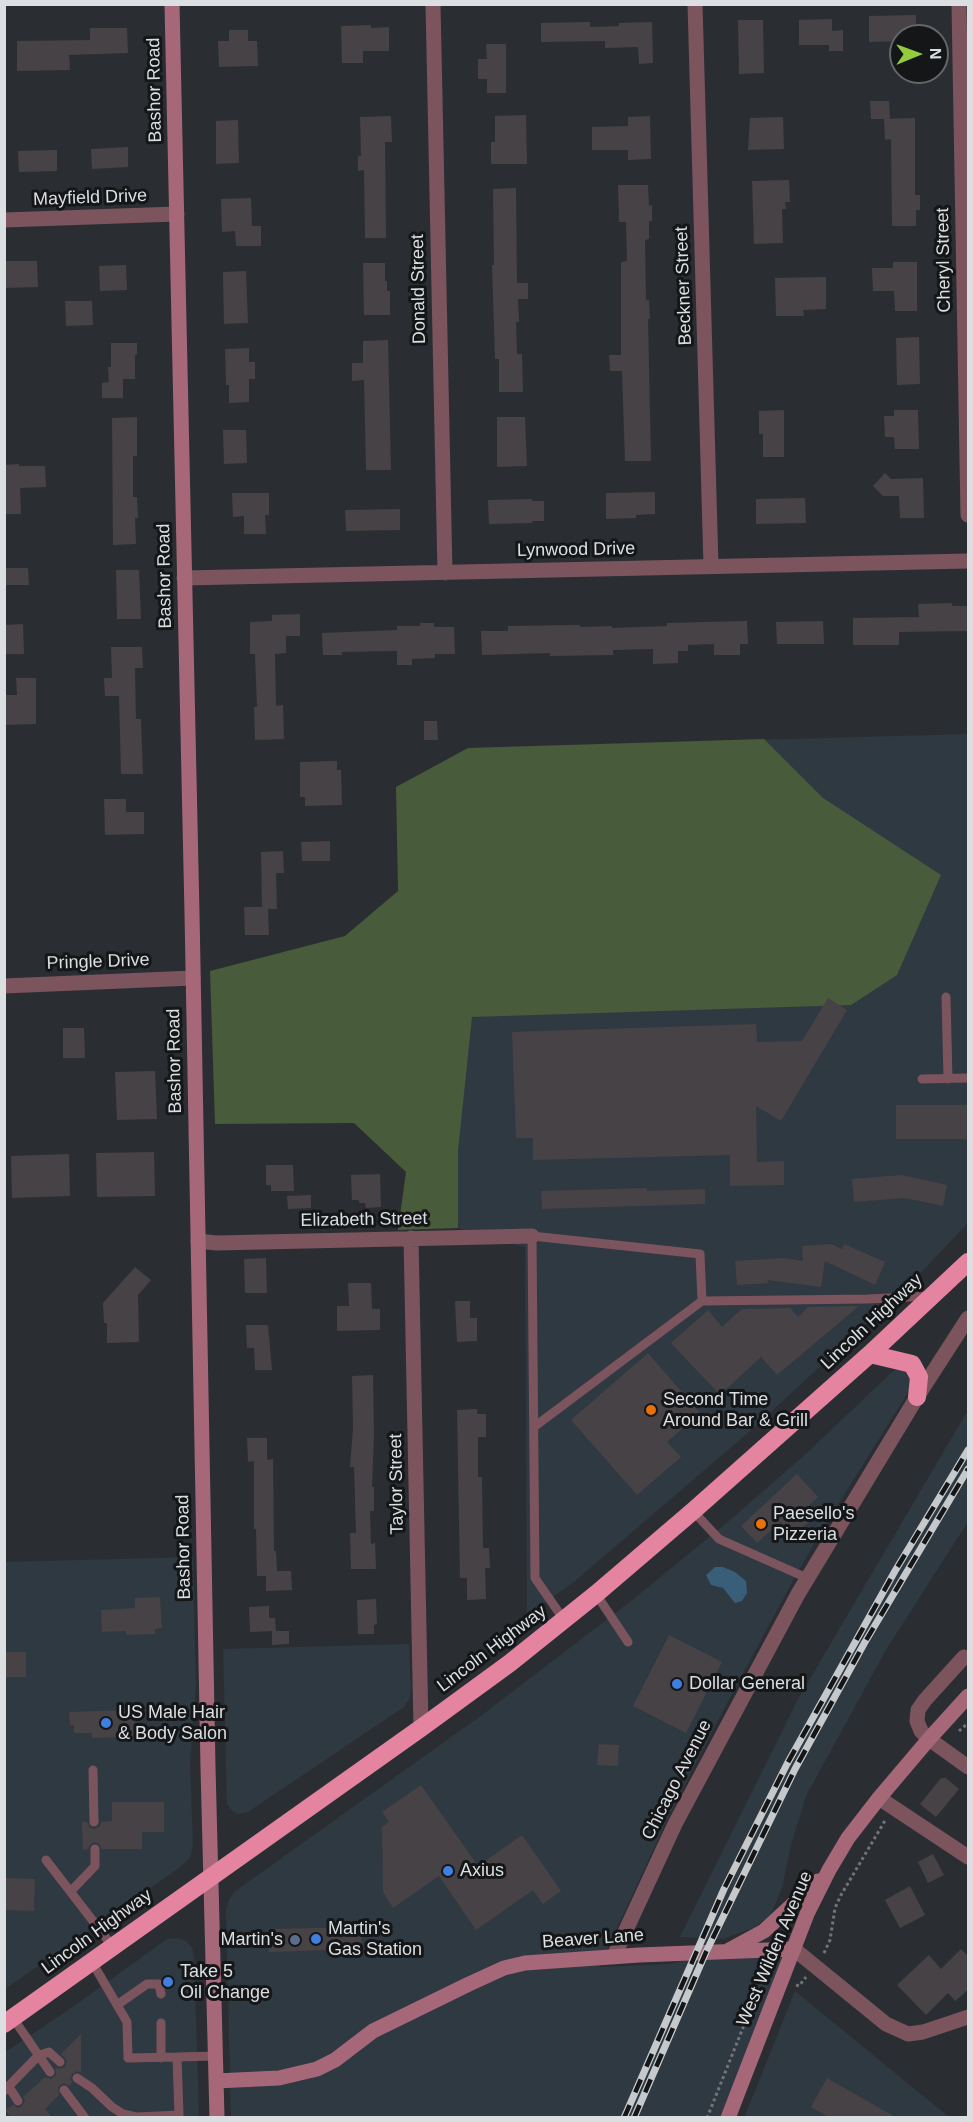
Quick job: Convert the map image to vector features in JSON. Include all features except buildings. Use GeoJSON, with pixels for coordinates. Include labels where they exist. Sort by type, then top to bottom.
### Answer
{"type":"FeatureCollection","features":[{"type":"Feature","properties":{"kind":"highway","name":"Lincoln Highway"},"geometry":{"type":"LineString","coordinates":[[9,2021],[421,1728],[564,1620],[693,1511],[870,1354],[969,1262]]}},
{"type":"Feature","properties":{"kind":"highway"},"geometry":{"type":"LineString","coordinates":[[870,1354],[912,1364],[919,1377],[917,1397]]}},
{"type":"Feature","properties":{"kind":"street","name":"Bashor Road"},"geometry":{"type":"LineString","coordinates":[[172,4],[210,1876],[217,2118]]}},
{"type":"Feature","properties":{"kind":"street","name":"Donald Street"},"geometry":{"type":"LineString","coordinates":[[433,4],[445,573]]}},
{"type":"Feature","properties":{"kind":"street","name":"Beckner Street"},"geometry":{"type":"LineString","coordinates":[[695,4],[711,566]]}},
{"type":"Feature","properties":{"kind":"street","name":"Cheryl Street"},"geometry":{"type":"LineString","coordinates":[[959,4],[969,515]]}},
{"type":"Feature","properties":{"kind":"street","name":"Mayfield Drive"},"geometry":{"type":"LineString","coordinates":[[4,220],[177,214]]}},
{"type":"Feature","properties":{"kind":"street","name":"Lynwood Drive"},"geometry":{"type":"LineString","coordinates":[[184,579],[969,561]]}},
{"type":"Feature","properties":{"kind":"street","name":"Pringle Drive"},"geometry":{"type":"LineString","coordinates":[[4,986],[193,978]]}},
{"type":"Feature","properties":{"kind":"street","name":"Elizabeth Street"},"geometry":{"type":"LineString","coordinates":[[198,1241],[218,1243],[532,1236]]}},
{"type":"Feature","properties":{"kind":"street","name":"Taylor Street"},"geometry":{"type":"LineString","coordinates":[[411,1238],[421,1728]]}},
{"type":"Feature","properties":{"kind":"street","name":"Chicago Avenue"},"geometry":{"type":"LineString","coordinates":[[614,1956],[675,1824],[807,1578],[917,1397],[969,1318]]}},
{"type":"Feature","properties":{"kind":"street"},"geometry":{"type":"LineString","coordinates":[[967,1657],[918,1710],[917,1721],[921,1731],[929,1739],[967,1762]]}},
{"type":"Feature","properties":{"kind":"street","name":"West Wilden Avenue"},"geometry":{"type":"LineString","coordinates":[[728,2118],[807,1914],[829,1870],[848,1838],[879,1798],[969,1696]]}},
{"type":"Feature","properties":{"kind":"street"},"geometry":{"type":"LineString","coordinates":[[879,1798],[969,1857]]}},
{"type":"Feature","properties":{"kind":"street"},"geometry":{"type":"LineString","coordinates":[[725,1951],[764,1931],[802,1898],[829,1870]]}},
{"type":"Feature","properties":{"kind":"street","name":"Beaver Lane"},"geometry":{"type":"LineString","coordinates":[[216,2081],[279,2078],[317,2069],[335,2060],[373,2031],[504,1968],[525,1963],[614,1956],[794,1949]]}},
{"type":"Feature","properties":{"kind":"street"},"geometry":{"type":"LineString","coordinates":[[794,1949],[886,2024],[908,2034],[923,2032],[969,2017]]}},
{"type":"Feature","properties":{"kind":"lane"},"geometry":{"type":"LineString","coordinates":[[946,997],[948,1079]]}},
{"type":"Feature","properties":{"kind":"lane"},"geometry":{"type":"LineString","coordinates":[[922,1079],[969,1078]]}},
{"type":"Feature","properties":{"kind":"lane"},"geometry":{"type":"LineString","coordinates":[[564,1620],[535,1578],[532,1236],[700,1254],[702,1301]]}},
{"type":"Feature","properties":{"kind":"lane"},"geometry":{"type":"LineString","coordinates":[[534,1427],[702,1301],[931,1296]]}},
{"type":"Feature","properties":{"kind":"lane"},"geometry":{"type":"LineString","coordinates":[[693,1511],[719,1539],[807,1578]]}},
{"type":"Feature","properties":{"kind":"lane"},"geometry":{"type":"LineString","coordinates":[[596,1594],[627,1642]]}},
{"type":"Feature","properties":{"kind":"lane"},"geometry":{"type":"LineString","coordinates":[[93,1770],[94,1822]]}},
{"type":"Feature","properties":{"kind":"lane"},"geometry":{"type":"LineString","coordinates":[[70,1891],[95,1866],[95,1849]]}},
{"type":"Feature","properties":{"kind":"lane"},"geometry":{"type":"LineString","coordinates":[[46,1860],[113,1947]]}},
{"type":"Feature","properties":{"kind":"lane"},"geometry":{"type":"LineString","coordinates":[[92,1962],[127,2022],[128,2058],[216,2056]]}},
{"type":"Feature","properties":{"kind":"lane"},"geometry":{"type":"LineString","coordinates":[[117,2005],[147,1984],[159,1984],[161,1994]]}},
{"type":"Feature","properties":{"kind":"lane"},"geometry":{"type":"LineString","coordinates":[[9,2021],[50,2072]]}},
{"type":"Feature","properties":{"kind":"lane"},"geometry":{"type":"LineString","coordinates":[[161,2023],[161,2058]]}},
{"type":"Feature","properties":{"kind":"lane"},"geometry":{"type":"LineString","coordinates":[[18,2100],[7,2089],[38,2056],[49,2052],[60,2062]]}},
{"type":"Feature","properties":{"kind":"lane"},"geometry":{"type":"LineString","coordinates":[[77,2078],[92,2088],[112,2108],[123,2114],[178,2115],[177,2057]]}},
{"type":"Feature","properties":{"kind":"lane"},"geometry":{"type":"LineString","coordinates":[[64,2091],[85,2118]]}},
{"type":"Feature","properties":{"kind":"path"},"geometry":{"type":"LineString","coordinates":[[942,1748],[969,1723]]}},
{"type":"Feature","properties":{"kind":"path"},"geometry":{"type":"LineString","coordinates":[[707,2118],[762,1980],[799,1986],[814,1967],[830,1941],[836,1908],[841,1895],[894,1808]]}},
{"type":"Feature","properties":{"kind":"shaded area"},"geometry":{"type":"Polygon","coordinates":[[[968,734],[968,1223],[915,1279],[749,1432],[575,1581],[527,1616],[525,1247],[458,1228],[468,748],[968,734]]]}},
{"type":"Feature","properties":{"kind":"shaded area"},"geometry":{"type":"Polygon","coordinates":[[[899,1368],[906,1370],[912,1379],[909,1391],[819,1535],[726,1705],[668,1818],[599,1967],[671,1964],[713,1954],[789,1952],[720,2117],[231,2117],[226,1911],[234,1892],[482,1715],[631,1601],[730,1520],[899,1368]]]}},
{"type":"Feature","properties":{"kind":"shaded area"},"geometry":{"type":"Polygon","coordinates":[[[968,1410],[968,1522],[887,1648],[806,1796],[791,1845],[782,1888],[770,1916],[753,1928],[723,1939],[680,1937],[798,1699],[968,1410]]]}},
{"type":"Feature","properties":{"kind":"shaded area"},"geometry":{"type":"Polygon","coordinates":[[[193,1557],[196,1687],[190,1763],[193,1845],[190,1858],[179,1868],[5,1989],[4,1562],[193,1557]]]}},
{"type":"Feature","properties":{"kind":"shaded area"},"geometry":{"type":"Polygon","coordinates":[[[409,1644],[411,1691],[404,1707],[248,1812],[238,1814],[232,1811],[227,1804],[223,1649],[409,1644]]]}},
{"type":"Feature","properties":{"kind":"shaded area"},"geometry":{"type":"Polygon","coordinates":[[[177,1938],[186,1941],[192,1948],[194,1957],[199,2117],[5,2117],[4,2053],[167,1939],[177,1938]]]}},
{"type":"Feature","properties":{"kind":"shaded area"},"geometry":{"type":"Polygon","coordinates":[[[795,1991],[949,2117],[744,2118],[795,1991]]]}},
{"type":"Feature","properties":{"kind":"green space"},"geometry":{"type":"Polygon","coordinates":[[[764,739],[823,798],[941,875],[897,975],[851,1005],[472,1017],[458,1151],[458,1228],[398,1230],[406,1172],[354,1123],[215,1124],[210,971],[345,936],[398,891],[396,787],[468,748],[764,739]]]}},
{"type":"Feature","properties":{"kind":"water"},"geometry":{"type":"Polygon","coordinates":[[[715,1567],[723,1567],[735,1572],[746,1581],[747,1593],[742,1601],[735,1603],[723,1588],[711,1585],[706,1575],[715,1567]]]}},
{"type":"Feature","properties":{"kind":"railway"},"geometry":{"type":"LineString","coordinates":[[624,2118],[724,1889],[787,1764],[895,1571],[968,1450]]}},
{"type":"Feature","properties":{"kind":"railway"},"geometry":{"type":"LineString","coordinates":[[634,2118],[706,1952],[795,1769],[865,1642],[968,1469]]}},
{"type":"Feature","properties":{"kind":"place","name":"Second Time Around Bar & Grill"},"geometry":{"type":"Point","coordinates":[651,1410]}},
{"type":"Feature","properties":{"kind":"place","name":"Paesello's Pizzeria"},"geometry":{"type":"Point","coordinates":[761,1524]}},
{"type":"Feature","properties":{"kind":"place","name":"Dollar General"},"geometry":{"type":"Point","coordinates":[677,1684]}},
{"type":"Feature","properties":{"kind":"place","name":"US Male Hair & Body Salon"},"geometry":{"type":"Point","coordinates":[106,1723]}},
{"type":"Feature","properties":{"kind":"place","name":"Axius"},"geometry":{"type":"Point","coordinates":[448,1871]}},
{"type":"Feature","properties":{"kind":"place","name":"Martin's Gas Station"},"geometry":{"type":"Point","coordinates":[316,1939]}},
{"type":"Feature","properties":{"kind":"place","name":"Martin's"},"geometry":{"type":"Point","coordinates":[295,1940]}},
{"type":"Feature","properties":{"kind":"place","name":"Take 5 Oil Change"},"geometry":{"type":"Point","coordinates":[168,1982]}}]}
